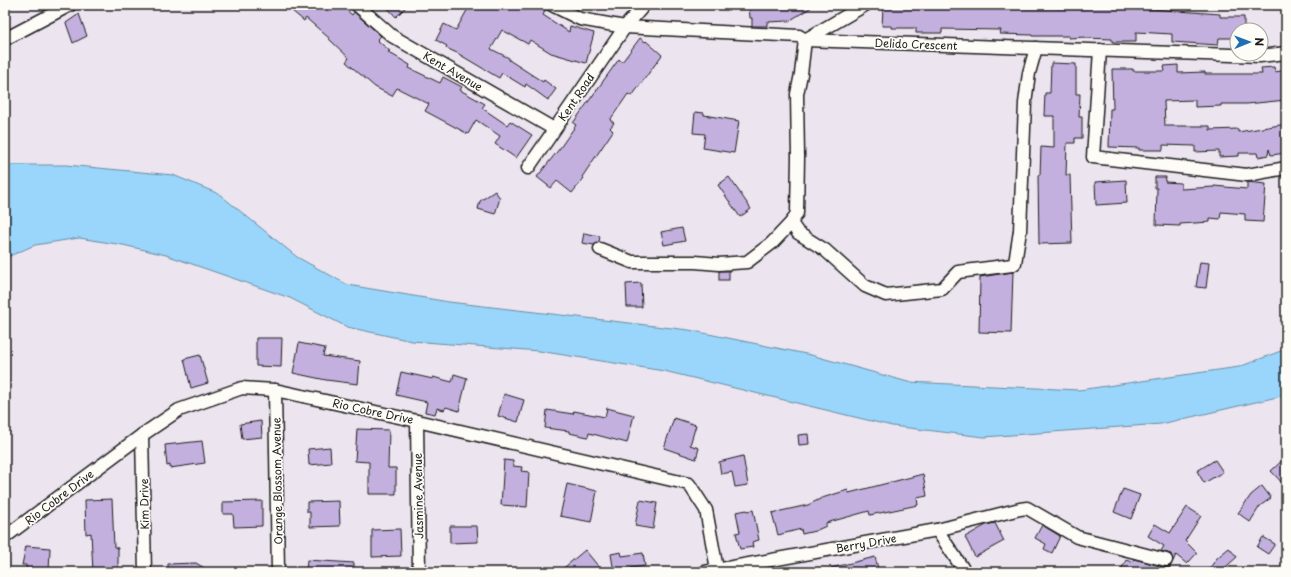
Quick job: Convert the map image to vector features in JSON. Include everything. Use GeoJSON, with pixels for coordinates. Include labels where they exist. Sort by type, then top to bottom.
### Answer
{"type":"FeatureCollection","features":[{"type":"Feature","properties":{"kind":"street"},"geometry":{"type":"LineString","coordinates":[[5,39],[70,5]]}},
{"type":"Feature","properties":{"kind":"street","name":"Kent Avenue"},"geometry":{"type":"LineString","coordinates":[[357,5],[392,36],[554,129]]}},
{"type":"Feature","properties":{"kind":"street","name":"Delido Crescent"},"geometry":{"type":"LineString","coordinates":[[552,5],[580,19],[625,27],[799,36],[805,40],[1260,56],[1286,53]]}},
{"type":"Feature","properties":{"kind":"street","name":"Kent Road"},"geometry":{"type":"LineString","coordinates":[[528,168],[625,27],[644,5]]}},
{"type":"Feature","properties":{"kind":"street"},"geometry":{"type":"LineString","coordinates":[[600,250],[632,262],[695,262],[719,264],[747,262],[772,243],[791,223],[797,213],[797,94],[805,40],[865,5]]}},
{"type":"Feature","properties":{"kind":"street"},"geometry":{"type":"LineString","coordinates":[[791,223],[798,233],[825,250],[865,286],[886,295],[942,289],[958,272],[1012,265],[1016,260],[1020,231],[1025,103],[1028,73],[1036,48]]}},
{"type":"Feature","properties":{"kind":"street"},"geometry":{"type":"LineString","coordinates":[[1100,50],[1093,157],[1247,175],[1286,168]]}},
{"type":"Feature","properties":{"kind":"street","name":"Rio Cobre Drive"},"geometry":{"type":"LineString","coordinates":[[5,537],[142,435],[179,410],[242,388],[275,390],[417,421],[688,484],[706,510],[717,569]]}},
{"type":"Feature","properties":{"kind":"street","name":"Orange Blossom Avenue"},"geometry":{"type":"LineString","coordinates":[[275,390],[278,572]]}},
{"type":"Feature","properties":{"kind":"street","name":"Jasmine Avenue"},"geometry":{"type":"LineString","coordinates":[[417,421],[420,572]]}},
{"type":"Feature","properties":{"kind":"street","name":"Kim Drive"},"geometry":{"type":"LineString","coordinates":[[142,435],[145,572]]}},
{"type":"Feature","properties":{"kind":"street","name":"Berry Drive"},"geometry":{"type":"LineString","coordinates":[[705,572],[937,530],[1027,508],[1077,537],[1166,560]]}},
{"type":"Feature","properties":{"kind":"street"},"geometry":{"type":"LineString","coordinates":[[937,530],[965,572]]}},
{"type":"Feature","properties":{"kind":"water"},"geometry":{"type":"Polygon","coordinates":[[[5,165],[66,165],[173,175],[219,194],[297,257],[348,285],[449,302],[689,330],[811,355],[908,382],[1079,390],[1239,367],[1286,349],[1286,395],[1161,424],[984,437],[892,426],[664,371],[539,351],[412,341],[347,327],[290,298],[166,255],[123,245],[79,238],[35,245],[5,258],[5,165]]]}},
{"type":"Feature","properties":{"kind":"building"},"geometry":{"type":"Polygon","coordinates":[[[285,5],[341,5],[352,15],[354,12],[381,36],[377,40],[390,51],[388,52],[410,65],[409,68],[440,83],[443,77],[462,87],[460,90],[485,104],[482,108],[507,125],[510,121],[532,135],[516,158],[495,144],[500,136],[476,120],[468,134],[425,111],[429,104],[397,88],[392,96],[375,87],[346,62],[349,58],[329,38],[306,18],[304,21],[285,5]]]}},
{"type":"Feature","properties":{"kind":"building"},"geometry":{"type":"Polygon","coordinates":[[[385,5],[408,5],[396,17],[385,5]]]}},
{"type":"Feature","properties":{"kind":"building"},"geometry":{"type":"Polygon","coordinates":[[[470,5],[538,5],[546,9],[543,15],[569,32],[570,26],[594,33],[586,63],[551,53],[530,40],[528,44],[502,30],[491,49],[509,58],[509,60],[543,82],[544,80],[556,89],[548,100],[526,84],[525,87],[502,73],[499,78],[446,48],[447,46],[436,40],[444,24],[456,30],[470,5]]]}},
{"type":"Feature","properties":{"kind":"building"},"geometry":{"type":"Polygon","coordinates":[[[749,5],[815,5],[789,21],[767,22],[767,26],[752,26],[749,5]]]}},
{"type":"Feature","properties":{"kind":"building"},"geometry":{"type":"Polygon","coordinates":[[[892,5],[1025,5],[1025,7],[1086,8],[1086,5],[1136,5],[1136,8],[1220,14],[1220,17],[1244,17],[1244,22],[1229,22],[1229,38],[1219,38],[1218,45],[1172,42],[1172,34],[1136,32],[1136,42],[1112,42],[1112,39],[1085,37],[1069,38],[1069,36],[1000,34],[1001,30],[942,29],[942,33],[916,33],[916,28],[892,28],[892,26],[882,26],[883,8],[892,8],[892,5]]]}},
{"type":"Feature","properties":{"kind":"building"},"geometry":{"type":"Polygon","coordinates":[[[79,14],[87,36],[73,43],[66,23],[79,14]]]}},
{"type":"Feature","properties":{"kind":"building"},"geometry":{"type":"Polygon","coordinates":[[[640,38],[645,42],[646,41],[662,55],[632,96],[628,94],[610,120],[614,123],[610,128],[613,131],[582,177],[584,178],[572,193],[557,181],[551,188],[537,177],[576,125],[573,123],[619,59],[622,62],[640,38]]]}},
{"type":"Feature","properties":{"kind":"building"},"geometry":{"type":"Polygon","coordinates":[[[1051,63],[1076,64],[1076,94],[1080,94],[1079,117],[1082,117],[1082,138],[1075,138],[1075,143],[1067,143],[1066,175],[1070,175],[1072,243],[1039,244],[1038,175],[1040,175],[1041,147],[1054,148],[1054,116],[1044,116],[1045,93],[1050,93],[1051,63]]]}},
{"type":"Feature","properties":{"kind":"building"},"geometry":{"type":"Polygon","coordinates":[[[1178,65],[1178,73],[1205,72],[1205,74],[1262,74],[1261,68],[1274,67],[1275,72],[1286,70],[1286,100],[1195,107],[1195,100],[1164,101],[1165,126],[1210,126],[1210,130],[1238,129],[1238,132],[1286,124],[1286,153],[1271,155],[1269,149],[1268,155],[1258,157],[1257,153],[1239,153],[1239,156],[1219,157],[1219,151],[1195,152],[1195,146],[1163,145],[1163,150],[1139,150],[1139,148],[1109,147],[1110,109],[1113,109],[1112,69],[1133,69],[1133,71],[1165,71],[1164,66],[1178,65]]]}},
{"type":"Feature","properties":{"kind":"building"},"geometry":{"type":"Polygon","coordinates":[[[695,112],[739,121],[734,153],[703,148],[705,134],[693,133],[695,112]]]}},
{"type":"Feature","properties":{"kind":"building"},"geometry":{"type":"Polygon","coordinates":[[[729,177],[751,209],[740,217],[718,185],[729,177]]]}},
{"type":"Feature","properties":{"kind":"building"},"geometry":{"type":"Polygon","coordinates":[[[1155,177],[1166,177],[1165,182],[1181,183],[1181,189],[1214,186],[1247,189],[1247,182],[1266,184],[1263,222],[1245,221],[1245,214],[1221,212],[1220,219],[1210,218],[1210,222],[1180,224],[1180,226],[1156,225],[1157,188],[1155,188],[1155,177]]]}},
{"type":"Feature","properties":{"kind":"building"},"geometry":{"type":"Polygon","coordinates":[[[1126,180],[1127,203],[1096,205],[1095,182],[1126,180]]]}},
{"type":"Feature","properties":{"kind":"building"},"geometry":{"type":"Polygon","coordinates":[[[495,191],[500,198],[495,214],[478,209],[480,201],[495,191]]]}},
{"type":"Feature","properties":{"kind":"building"},"geometry":{"type":"Polygon","coordinates":[[[682,228],[685,241],[664,245],[661,232],[682,228]]]}},
{"type":"Feature","properties":{"kind":"building"},"geometry":{"type":"Polygon","coordinates":[[[584,233],[600,236],[599,242],[594,245],[582,243],[584,233]]]}},
{"type":"Feature","properties":{"kind":"building"},"geometry":{"type":"Polygon","coordinates":[[[1200,262],[1209,263],[1206,288],[1196,287],[1200,262]]]}},
{"type":"Feature","properties":{"kind":"building"},"geometry":{"type":"Polygon","coordinates":[[[719,271],[729,271],[729,280],[719,280],[719,271]]]}},
{"type":"Feature","properties":{"kind":"building"},"geometry":{"type":"Polygon","coordinates":[[[1013,272],[1011,333],[979,332],[980,277],[1013,272]]]}},
{"type":"Feature","properties":{"kind":"building"},"geometry":{"type":"Polygon","coordinates":[[[641,283],[642,307],[627,307],[626,284],[641,283]]]}},
{"type":"Feature","properties":{"kind":"building"},"geometry":{"type":"Polygon","coordinates":[[[256,338],[282,338],[281,367],[256,366],[256,338]]]}},
{"type":"Feature","properties":{"kind":"building"},"geometry":{"type":"Polygon","coordinates":[[[299,343],[325,348],[323,356],[360,361],[358,384],[326,380],[293,373],[299,343]]]}},
{"type":"Feature","properties":{"kind":"building"},"geometry":{"type":"Polygon","coordinates":[[[200,355],[208,383],[191,388],[184,359],[200,355]]]}},
{"type":"Feature","properties":{"kind":"building"},"geometry":{"type":"Polygon","coordinates":[[[401,372],[433,379],[433,377],[452,382],[454,374],[467,378],[459,411],[446,407],[444,410],[437,408],[435,414],[425,412],[427,402],[396,395],[401,372]]]}},
{"type":"Feature","properties":{"kind":"building"},"geometry":{"type":"Polygon","coordinates":[[[504,394],[524,400],[518,422],[498,416],[504,394]]]}},
{"type":"Feature","properties":{"kind":"building"},"geometry":{"type":"Polygon","coordinates":[[[607,408],[634,415],[627,443],[589,433],[588,437],[569,433],[569,431],[545,428],[547,410],[573,414],[574,411],[605,417],[607,408]]]}},
{"type":"Feature","properties":{"kind":"building"},"geometry":{"type":"Polygon","coordinates":[[[674,418],[696,425],[690,445],[699,448],[696,459],[664,448],[674,418]]]}},
{"type":"Feature","properties":{"kind":"building"},"geometry":{"type":"Polygon","coordinates":[[[261,421],[262,437],[242,439],[240,424],[261,421]]]}},
{"type":"Feature","properties":{"kind":"building"},"geometry":{"type":"Polygon","coordinates":[[[357,429],[389,430],[388,468],[396,468],[396,494],[369,494],[369,462],[355,461],[357,429]]]}},
{"type":"Feature","properties":{"kind":"building"},"geometry":{"type":"Polygon","coordinates":[[[808,434],[809,444],[799,445],[798,435],[808,434]]]}},
{"type":"Feature","properties":{"kind":"building"},"geometry":{"type":"Polygon","coordinates":[[[202,441],[205,463],[170,468],[170,465],[167,466],[165,445],[202,441]]]}},
{"type":"Feature","properties":{"kind":"building"},"geometry":{"type":"Polygon","coordinates":[[[330,447],[331,463],[309,465],[308,449],[330,447]]]}},
{"type":"Feature","properties":{"kind":"building"},"geometry":{"type":"Polygon","coordinates":[[[743,456],[748,485],[735,487],[732,472],[721,474],[719,462],[743,456]]]}},
{"type":"Feature","properties":{"kind":"building"},"geometry":{"type":"Polygon","coordinates":[[[1286,457],[1286,487],[1271,471],[1286,457]]]}},
{"type":"Feature","properties":{"kind":"building"},"geometry":{"type":"Polygon","coordinates":[[[504,460],[513,461],[513,466],[522,467],[521,471],[529,472],[527,507],[501,505],[504,460]]]}},
{"type":"Feature","properties":{"kind":"building"},"geometry":{"type":"Polygon","coordinates":[[[1215,460],[1223,472],[1204,483],[1197,471],[1215,460]]]}},
{"type":"Feature","properties":{"kind":"building"},"geometry":{"type":"Polygon","coordinates":[[[923,474],[927,496],[917,498],[918,505],[870,515],[869,511],[826,523],[826,526],[815,531],[802,534],[801,529],[778,535],[772,513],[808,505],[822,498],[848,490],[849,493],[923,474]]]}},
{"type":"Feature","properties":{"kind":"building"},"geometry":{"type":"Polygon","coordinates":[[[567,484],[597,491],[591,522],[560,516],[567,484]]]}},
{"type":"Feature","properties":{"kind":"building"},"geometry":{"type":"Polygon","coordinates":[[[1262,486],[1271,498],[1260,506],[1250,522],[1238,513],[1251,495],[1262,486]]]}},
{"type":"Feature","properties":{"kind":"building"},"geometry":{"type":"Polygon","coordinates":[[[1123,489],[1140,495],[1131,519],[1114,512],[1123,489]]]}},
{"type":"Feature","properties":{"kind":"building"},"geometry":{"type":"Polygon","coordinates":[[[112,499],[114,547],[118,548],[118,572],[93,572],[91,533],[86,534],[85,500],[112,499]]]}},
{"type":"Feature","properties":{"kind":"building"},"geometry":{"type":"Polygon","coordinates":[[[640,500],[657,503],[653,529],[635,526],[640,500]]]}},
{"type":"Feature","properties":{"kind":"building"},"geometry":{"type":"Polygon","coordinates":[[[262,501],[262,526],[234,527],[233,514],[223,514],[223,502],[262,501]]]}},
{"type":"Feature","properties":{"kind":"building"},"geometry":{"type":"Polygon","coordinates":[[[339,501],[340,526],[310,527],[310,512],[307,512],[307,502],[339,501]]]}},
{"type":"Feature","properties":{"kind":"building"},"geometry":{"type":"Polygon","coordinates":[[[1187,507],[1201,516],[1185,541],[1197,553],[1187,564],[1176,555],[1173,561],[1171,554],[1161,551],[1164,546],[1148,536],[1155,524],[1170,533],[1187,507]]]}},
{"type":"Feature","properties":{"kind":"building"},"geometry":{"type":"Polygon","coordinates":[[[753,510],[759,540],[752,542],[753,547],[740,549],[736,533],[740,532],[736,512],[753,510]]]}},
{"type":"Feature","properties":{"kind":"building"},"geometry":{"type":"Polygon","coordinates":[[[995,523],[1004,541],[975,557],[965,537],[986,525],[995,523]]]}},
{"type":"Feature","properties":{"kind":"building"},"geometry":{"type":"Polygon","coordinates":[[[1042,525],[1060,536],[1052,553],[1044,549],[1046,544],[1035,538],[1042,525]]]}},
{"type":"Feature","properties":{"kind":"building"},"geometry":{"type":"Polygon","coordinates":[[[450,526],[477,526],[478,542],[450,543],[450,526]]]}},
{"type":"Feature","properties":{"kind":"building"},"geometry":{"type":"Polygon","coordinates":[[[400,529],[401,556],[372,557],[372,530],[400,529]]]}},
{"type":"Feature","properties":{"kind":"building"},"geometry":{"type":"Polygon","coordinates":[[[1263,537],[1275,544],[1268,554],[1257,547],[1263,537]]]}},
{"type":"Feature","properties":{"kind":"building"},"geometry":{"type":"Polygon","coordinates":[[[26,546],[50,548],[49,572],[27,572],[26,565],[22,565],[26,546]]]}},
{"type":"Feature","properties":{"kind":"building"},"geometry":{"type":"Polygon","coordinates":[[[1229,548],[1237,557],[1220,572],[1207,572],[1217,558],[1229,548]]]}},
{"type":"Feature","properties":{"kind":"building"},"geometry":{"type":"Polygon","coordinates":[[[585,550],[603,572],[559,572],[585,550]]]}},
{"type":"Feature","properties":{"kind":"building"},"geometry":{"type":"Polygon","coordinates":[[[621,552],[622,556],[643,553],[645,566],[631,568],[632,572],[614,572],[611,554],[621,552]]]}},
{"type":"Feature","properties":{"kind":"building"},"geometry":{"type":"Polygon","coordinates":[[[875,557],[879,572],[832,572],[831,568],[875,557]]]}},
{"type":"Feature","properties":{"kind":"building"},"geometry":{"type":"Polygon","coordinates":[[[1134,559],[1164,567],[1171,565],[1169,571],[1172,572],[1120,572],[1126,560],[1132,562],[1134,559]]]}},
{"type":"Feature","properties":{"kind":"building"},"geometry":{"type":"Polygon","coordinates":[[[307,560],[354,563],[354,572],[306,572],[307,560]]]}},
{"type":"Feature","properties":{"kind":"building"},"geometry":{"type":"Polygon","coordinates":[[[196,563],[211,572],[168,572],[168,564],[196,563]]]}}]}
